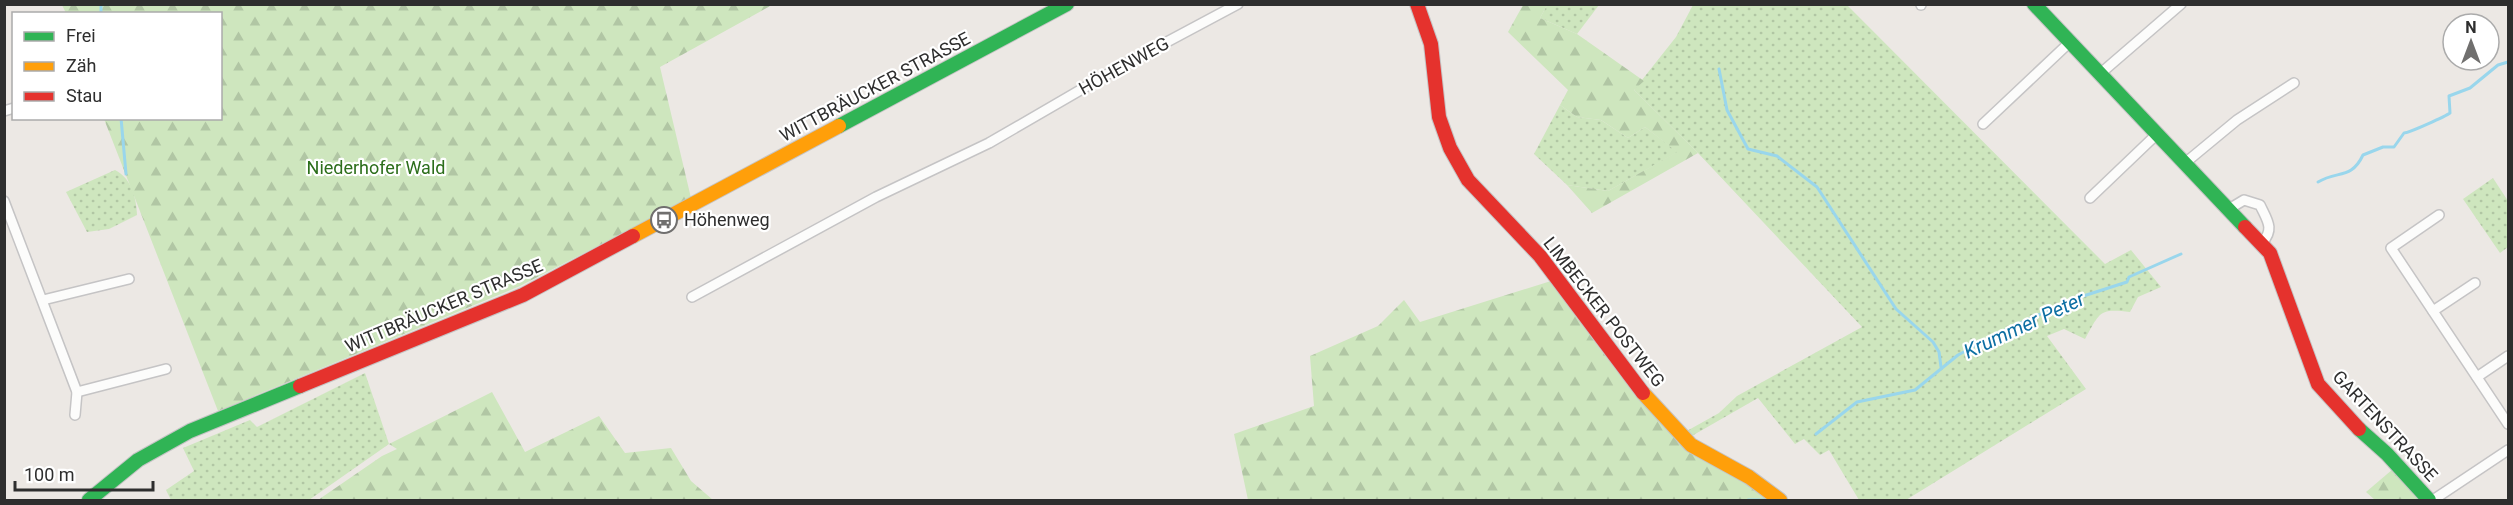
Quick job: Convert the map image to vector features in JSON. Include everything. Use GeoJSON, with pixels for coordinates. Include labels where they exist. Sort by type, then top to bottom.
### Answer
{"type":"FeatureCollection","features":[{"type":"Feature","properties":{"kind":"street","name":"WITTBRÄUCKER STRASSE"},"geometry":{"type":"LineString","coordinates":[[89,501],[138,460],[190,430],[523,295],[1067,4]]}},
{"type":"Feature","properties":{"kind":"street","name":"HÖHENWEG"},"geometry":{"type":"LineString","coordinates":[[692,297],[876,197],[989,144],[1120,67],[1238,4]]}},
{"type":"Feature","properties":{"kind":"street","name":"LIMBECKER POSTWEG"},"geometry":{"type":"LineString","coordinates":[[1417,4],[1431,44],[1439,117],[1450,148],[1468,180],[1540,256],[1648,399],[1691,445],[1749,477],[1780,501]]}},
{"type":"Feature","properties":{"kind":"street","name":"GARTENSTRASSE"},"geometry":{"type":"LineString","coordinates":[[2034,4],[2262,243],[2276,265],[2319,384],[2342,412],[2387,454],[2431,501]]}},
{"type":"Feature","properties":{"kind":"street"},"geometry":{"type":"LineString","coordinates":[[2101,74],[2181,4]]}},
{"type":"Feature","properties":{"kind":"street"},"geometry":{"type":"LineString","coordinates":[[1983,124],[2070,42]]}},
{"type":"Feature","properties":{"kind":"street"},"geometry":{"type":"LineString","coordinates":[[2185,163],[2237,120],[2294,83]]}},
{"type":"Feature","properties":{"kind":"street"},"geometry":{"type":"LineString","coordinates":[[2090,198],[2157,134]]}},
{"type":"Feature","properties":{"kind":"street"},"geometry":{"type":"LineString","coordinates":[[2229,209],[2244,200],[2260,205],[2270,227],[2268,236],[2262,243]]}},
{"type":"Feature","properties":{"kind":"street"},"geometry":{"type":"LineString","coordinates":[[4,201],[77,392],[75,415]]}},
{"type":"Feature","properties":{"kind":"street"},"geometry":{"type":"LineString","coordinates":[[2439,215],[2391,248],[2508,423]]}},
{"type":"Feature","properties":{"kind":"street"},"geometry":{"type":"LineString","coordinates":[[43,300],[129,279]]}},
{"type":"Feature","properties":{"kind":"street"},"geometry":{"type":"LineString","coordinates":[[2433,311],[2475,283]]}},
{"type":"Feature","properties":{"kind":"street"},"geometry":{"type":"LineString","coordinates":[[2477,377],[2508,356]]}},
{"type":"Feature","properties":{"kind":"street"},"geometry":{"type":"LineString","coordinates":[[77,392],[166,369]]}},
{"type":"Feature","properties":{"kind":"street"},"geometry":{"type":"LineString","coordinates":[[2431,501],[2508,450]]}},
{"type":"Feature","properties":{"kind":"green space","name":"Niederhofer Wald"},"geometry":{"type":"Polygon","coordinates":[[[62,5],[772,5],[660,67],[691,198],[520,286],[218,411],[104,120],[222,120],[222,12],[66,12],[62,5]]]}},
{"type":"Feature","properties":{"kind":"green space"},"geometry":{"type":"Polygon","coordinates":[[[1523,5],[1547,5],[1540,18],[1577,34],[1644,81],[1634,90],[1698,153],[1592,213],[1567,185],[1608,191],[1677,152],[1645,127],[1628,138],[1601,120],[1577,117],[1560,105],[1568,90],[1508,32],[1523,5]]]}},
{"type":"Feature","properties":{"kind":"green space"},"geometry":{"type":"Polygon","coordinates":[[[1547,5],[1599,5],[1577,34],[1540,18],[1547,5]]]}},
{"type":"Feature","properties":{"kind":"green space"},"geometry":{"type":"Polygon","coordinates":[[[1693,5],[1847,5],[2105,264],[2131,250],[2161,287],[2138,297],[2130,312],[2112,311],[2102,314],[2085,339],[2064,329],[2047,336],[2086,389],[1906,500],[1859,500],[1829,450],[1820,455],[1804,439],[1795,444],[1758,398],[1690,437],[1685,432],[1719,413],[1737,396],[1862,327],[1698,153],[1634,90],[1676,37],[1693,5]]]}},
{"type":"Feature","properties":{"kind":"green space"},"geometry":{"type":"Polygon","coordinates":[[[1560,105],[1577,117],[1601,120],[1628,138],[1645,127],[1678,152],[1608,191],[1567,185],[1534,154],[1560,105]]]}},
{"type":"Feature","properties":{"kind":"green space"},"geometry":{"type":"Polygon","coordinates":[[[115,170],[125,178],[132,189],[137,215],[109,229],[87,232],[66,192],[115,170]]]}},
{"type":"Feature","properties":{"kind":"green space"},"geometry":{"type":"Polygon","coordinates":[[[2493,178],[2508,201],[2508,247],[2500,253],[2463,199],[2493,178]]]}},
{"type":"Feature","properties":{"kind":"green space"},"geometry":{"type":"Polygon","coordinates":[[[1551,281],[1600,349],[1650,411],[1779,500],[1248,500],[1234,434],[1314,406],[1310,356],[1378,326],[1404,300],[1420,322],[1551,281]]]}},
{"type":"Feature","properties":{"kind":"green space"},"geometry":{"type":"Polygon","coordinates":[[[365,373],[389,444],[309,500],[171,500],[166,490],[194,471],[183,448],[250,420],[257,427],[365,373]]]}},
{"type":"Feature","properties":{"kind":"green space"},"geometry":{"type":"Polygon","coordinates":[[[492,392],[525,452],[599,416],[625,453],[671,448],[691,481],[713,500],[318,500],[382,456],[397,449],[389,444],[492,392]]]}},
{"type":"Feature","properties":{"kind":"green space"},"geometry":{"type":"Polygon","coordinates":[[[2393,469],[2423,500],[2375,500],[2366,492],[2393,469]]]}},
{"type":"Feature","properties":{"kind":"waterway"},"geometry":{"type":"LineString","coordinates":[[101,4],[101,12]]}},
{"type":"Feature","properties":{"kind":"waterway","name":"Krummer Peter"},"geometry":{"type":"LineString","coordinates":[[2318,182],[2349,171],[2363,155],[2383,147],[2394,147],[2404,133],[2450,113],[2449,96],[2470,88],[2498,65],[2508,62]]}},
{"type":"Feature","properties":{"kind":"waterway"},"geometry":{"type":"LineString","coordinates":[[1719,69],[1727,110],[1748,149],[1777,156],[1817,187],[1896,309],[1933,342],[1939,352],[1941,367]]}},
{"type":"Feature","properties":{"kind":"waterway"},"geometry":{"type":"LineString","coordinates":[[121,120],[126,174]]}},
{"type":"Feature","properties":{"kind":"waterway","name":"Krummer Peter"},"geometry":{"type":"LineString","coordinates":[[1816,434],[1857,402],[1915,390],[1958,355],[2005,330],[2074,299],[2127,282],[2129,277],[2181,254]]}},
{"type":"Feature","properties":{"kind":"waterway","name":"Krummer Peter"},"geometry":{"type":"LineString","coordinates":[[1748,500],[1765,500]]}},
{"type":"Feature","properties":{"kind":"traffic: fast"},"geometry":{"type":"LineString","coordinates":[[839,126],[1067,4]]}},
{"type":"Feature","properties":{"kind":"traffic: fast"},"geometry":{"type":"LineString","coordinates":[[2034,4],[2245,227]]}},
{"type":"Feature","properties":{"kind":"traffic: fast"},"geometry":{"type":"LineString","coordinates":[[89,500],[138,460],[190,431],[300,386]]}},
{"type":"Feature","properties":{"kind":"traffic: fast"},"geometry":{"type":"LineString","coordinates":[[2359,429],[2387,454],[2429,500]]}},
{"type":"Feature","properties":{"kind":"traffic: slow"},"geometry":{"type":"LineString","coordinates":[[633,236],[839,126]]}},
{"type":"Feature","properties":{"kind":"traffic: slow"},"geometry":{"type":"LineString","coordinates":[[1643,393],[1691,445],[1749,477],[1780,500]]}},
{"type":"Feature","properties":{"kind":"traffic: jam"},"geometry":{"type":"LineString","coordinates":[[1417,4],[1431,44],[1439,117],[1450,148],[1468,180],[1540,256],[1643,393]]}},
{"type":"Feature","properties":{"kind":"traffic: jam"},"geometry":{"type":"LineString","coordinates":[[2245,227],[2270,253],[2318,384],[2359,429]]}},
{"type":"Feature","properties":{"kind":"traffic: jam"},"geometry":{"type":"LineString","coordinates":[[300,386],[523,295],[633,236]]}},
{"type":"Feature","properties":{"kind":"place","name":"Höhenweg"},"geometry":{"type":"Point","coordinates":[664,220]}}]}
